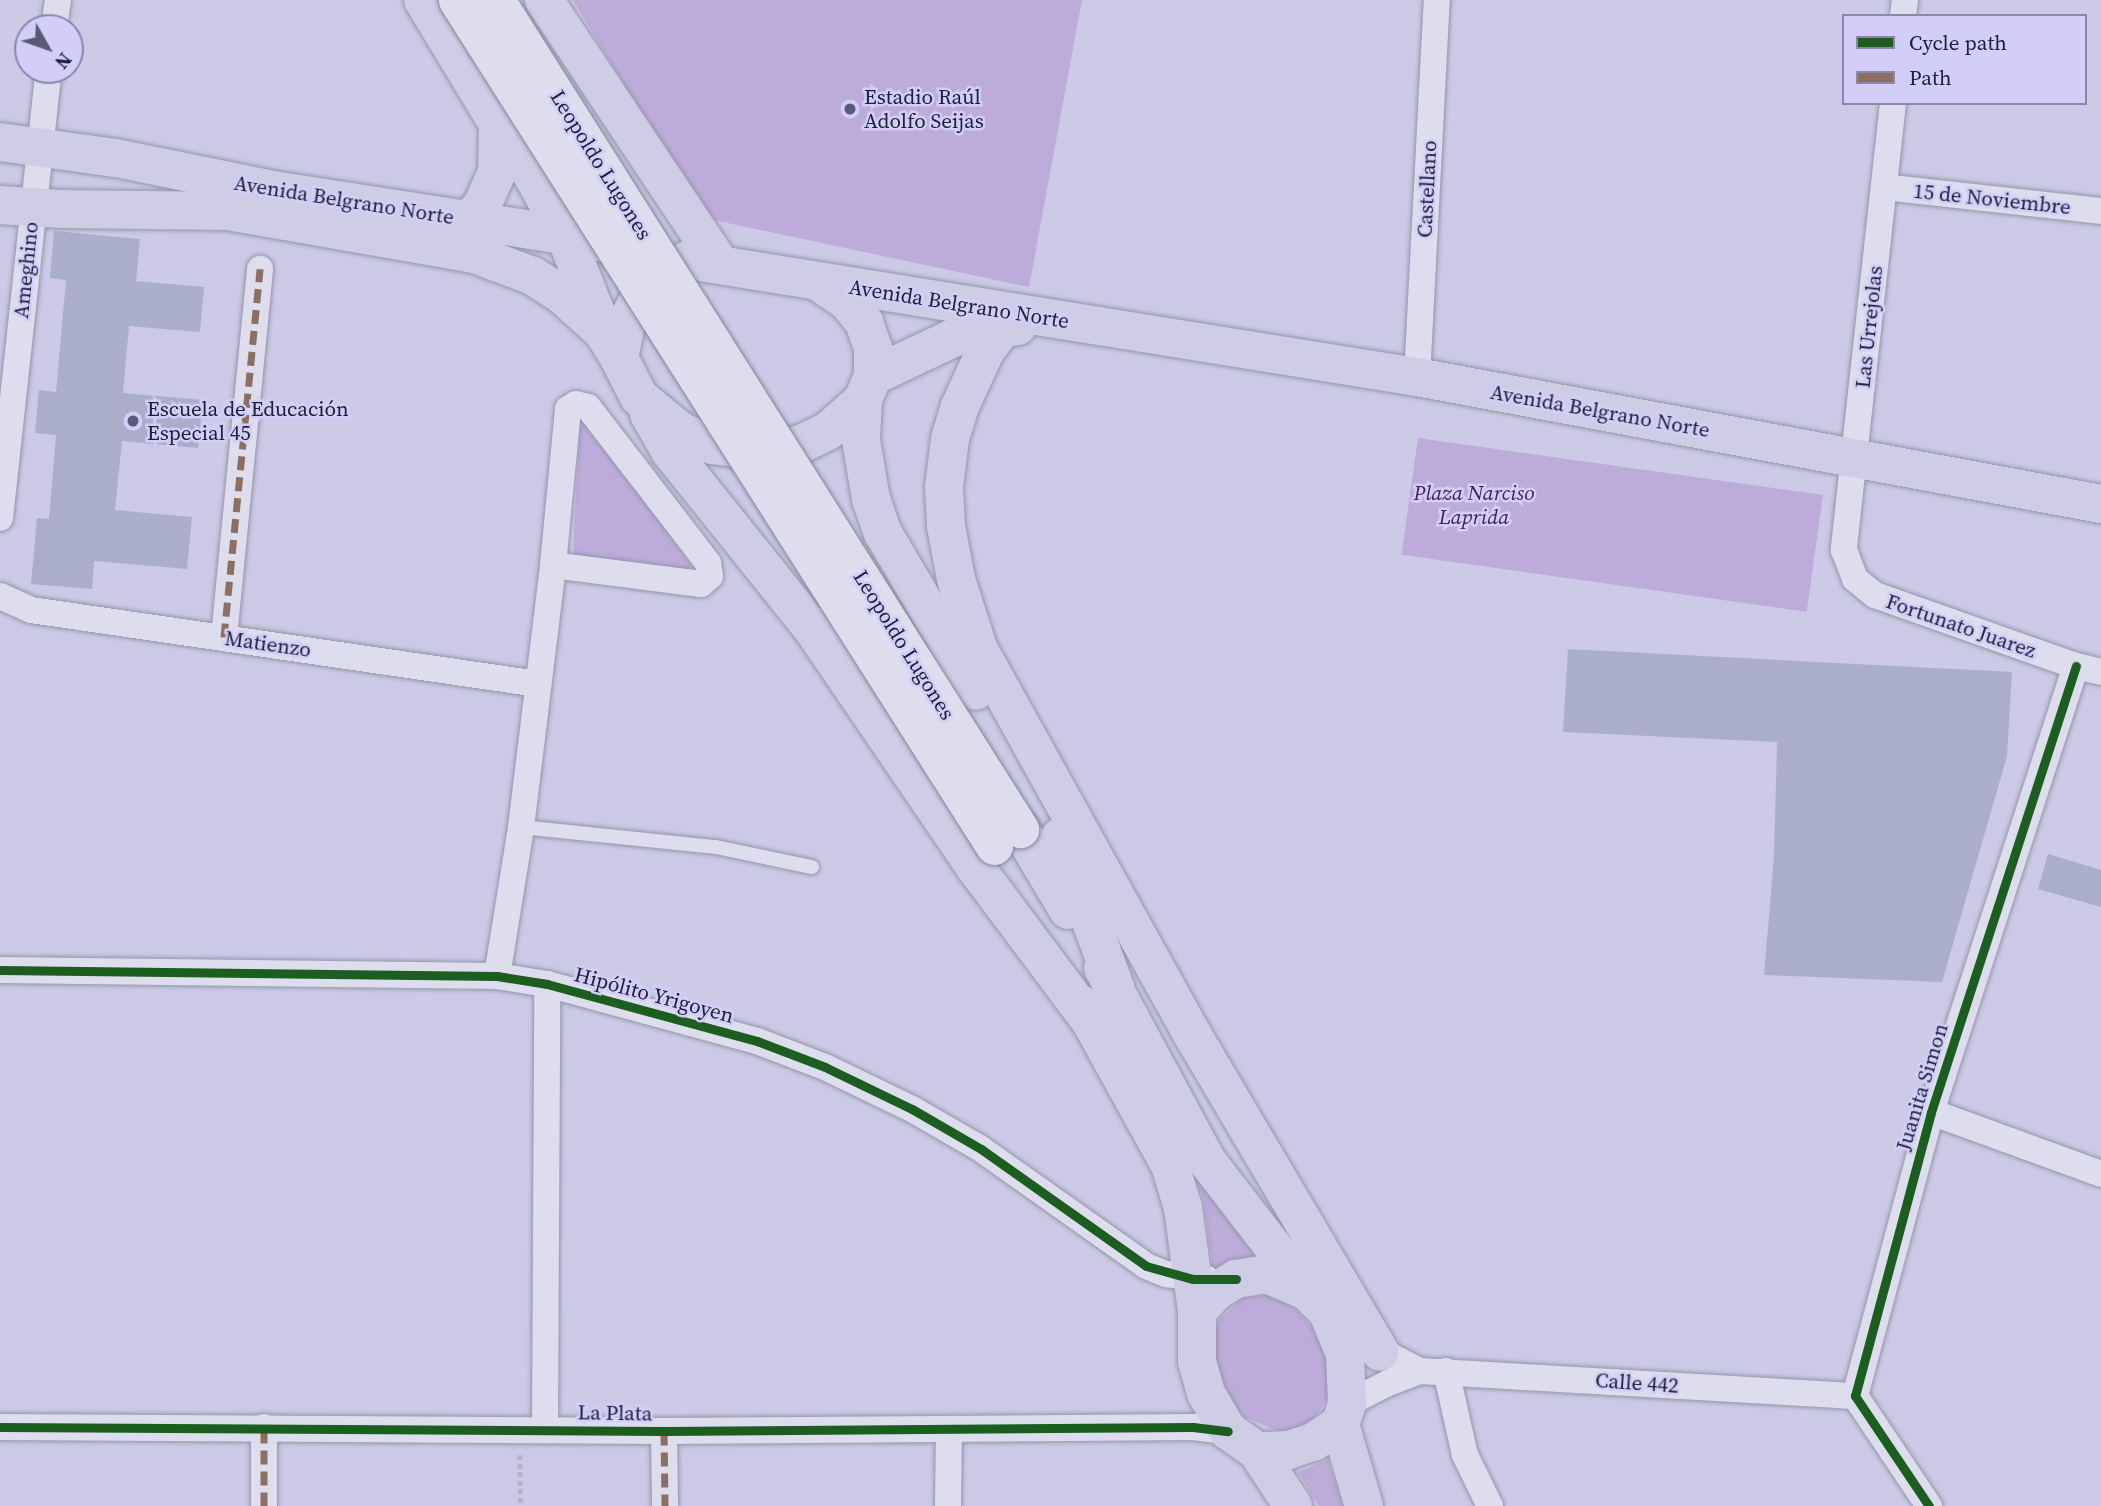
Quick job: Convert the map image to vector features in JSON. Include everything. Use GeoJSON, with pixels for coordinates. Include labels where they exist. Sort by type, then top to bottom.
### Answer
{"type":"FeatureCollection","features":[{"type":"Feature","properties":{"kind":"main road"},"geometry":{"type":"LineString","coordinates":[[423,0],[534,178],[565,235],[611,345],[670,451],[804,618],[975,867],[1094,1026]]}},
{"type":"Feature","properties":{"kind":"main road","name":"Leopoldo Lugones"},"geometry":{"type":"LineString","coordinates":[[457,0],[1007,838],[1116,990],[1207,1161],[1317,1302]]}},
{"type":"Feature","properties":{"kind":"main road","name":"Leopoldo Lugones"},"geometry":{"type":"LineString","coordinates":[[496,0],[1007,838],[1094,1026],[1170,1166],[1183,1209],[1195,1296]]}},
{"type":"Feature","properties":{"kind":"main road"},"geometry":{"type":"LineString","coordinates":[[544,0],[704,262]]}},
{"type":"Feature","properties":{"kind":"main road"},"geometry":{"type":"LineString","coordinates":[[469,220],[483,204],[497,172],[498,124]]}},
{"type":"Feature","properties":{"kind":"main road","name":"Avenida Belgrano Norte"},"geometry":{"type":"LineString","coordinates":[[0,142],[116,158],[273,190],[565,235],[704,262]]}},
{"type":"Feature","properties":{"kind":"main road","name":"Avenida Belgrano Norte"},"geometry":{"type":"LineString","coordinates":[[16,207],[229,211],[474,254],[505,264],[561,294],[611,345]]}},
{"type":"Feature","properties":{"kind":"main road"},"geometry":{"type":"LineString","coordinates":[[611,345],[644,289],[704,262],[820,283],[847,301],[864,322],[873,348],[862,440],[871,499],[884,533],[1048,810],[1116,990]]}},
{"type":"Feature","properties":{"kind":"main road","name":"Avenida Belgrano Norte"},"geometry":{"type":"LineString","coordinates":[[820,283],[1417,377],[2101,503]]}},
{"type":"Feature","properties":{"kind":"main road","name":"Avenida Belgrano Norte"},"geometry":{"type":"LineString","coordinates":[[868,388],[953,338],[1003,327],[1099,325]]}},
{"type":"Feature","properties":{"kind":"main road"},"geometry":{"type":"LineString","coordinates":[[1003,327],[976,369],[960,406],[950,439],[944,487],[946,526],[956,579],[978,648],[992,678],[1060,793],[1192,1034],[1380,1352]]}},
{"type":"Feature","properties":{"kind":"main road"},"geometry":{"type":"LineString","coordinates":[[639,397],[678,430],[712,444],[768,452],[802,444],[828,431],[868,388]]}},
{"type":"Feature","properties":{"kind":"main road"},"geometry":{"type":"LineString","coordinates":[[925,603],[992,678]]}},
{"type":"Feature","properties":{"kind":"main road"},"geometry":{"type":"LineString","coordinates":[[1293,1506],[1206,1392],[1197,1361],[1195,1296],[1215,1292],[1236,1279],[1266,1274],[1317,1302],[1345,1354],[1344,1414],[1364,1506]]}},
{"type":"Feature","properties":{"kind":"main road"},"geometry":{"type":"LineString","coordinates":[[1243,1441],[1289,1450],[1314,1442],[1344,1414]]}},
{"type":"Feature","properties":{"kind":"street","name":"Castellano"},"geometry":{"type":"LineString","coordinates":[[1417,377],[1437,0]]}},
{"type":"Feature","properties":{"kind":"street","name":"Ameghino"},"geometry":{"type":"LineString","coordinates":[[0,518],[16,207],[40,147],[47,84]]}},
{"type":"Feature","properties":{"kind":"street","name":"Las Urrejolas"},"geometry":{"type":"LineString","coordinates":[[1844,550],[1893,105]]}},
{"type":"Feature","properties":{"kind":"street","name":"15 de Noviembre"},"geometry":{"type":"LineString","coordinates":[[1884,187],[2101,211]]}},
{"type":"Feature","properties":{"kind":"street"},"geometry":{"type":"LineString","coordinates":[[223,637],[260,270]]}},
{"type":"Feature","properties":{"kind":"street"},"geometry":{"type":"LineString","coordinates":[[497,976],[520,827],[553,565],[568,409],[576,404],[588,407],[596,417],[708,564],[710,576],[701,584],[553,565]]}},
{"type":"Feature","properties":{"kind":"street","name":"Fortunato Juarez"},"geometry":{"type":"LineString","coordinates":[[1844,550],[1855,579],[1875,595],[2088,669]]}},
{"type":"Feature","properties":{"kind":"street","name":"Matienzo"},"geometry":{"type":"LineString","coordinates":[[0,596],[31,610],[538,684]]}},
{"type":"Feature","properties":{"kind":"street","name":"Juanita Simon"},"geometry":{"type":"LineString","coordinates":[[1855,1396],[1931,1112],[2088,669]]}},
{"type":"Feature","properties":{"kind":"street","name":"Hipólito Yrigoyen"},"geometry":{"type":"LineString","coordinates":[[0,970],[497,976],[547,984],[757,1041],[825,1068],[912,1109],[981,1149],[1146,1266],[1195,1296]]}},
{"type":"Feature","properties":{"kind":"street"},"geometry":{"type":"LineString","coordinates":[[532,1429],[547,984]]}},
{"type":"Feature","properties":{"kind":"street"},"geometry":{"type":"LineString","coordinates":[[1931,1112],[2101,1174]]}},
{"type":"Feature","properties":{"kind":"street","name":"Calle 442"},"geometry":{"type":"LineString","coordinates":[[1317,1302],[1380,1352],[1433,1371],[1855,1396]]}},
{"type":"Feature","properties":{"kind":"street"},"geometry":{"type":"LineString","coordinates":[[1433,1371],[1465,1455],[1490,1506]]}},
{"type":"Feature","properties":{"kind":"street","name":"Calle 442"},"geometry":{"type":"LineString","coordinates":[[1344,1414],[1388,1383],[1433,1371]]}},
{"type":"Feature","properties":{"kind":"street"},"geometry":{"type":"LineString","coordinates":[[1855,1396],[1929,1506]]}},
{"type":"Feature","properties":{"kind":"street","name":"La Plata"},"geometry":{"type":"LineString","coordinates":[[0,1427],[664,1431],[1193,1427],[1243,1441]]}},
{"type":"Feature","properties":{"kind":"street"},"geometry":{"type":"LineString","coordinates":[[264,1427],[264,1506]]}},
{"type":"Feature","properties":{"kind":"street"},"geometry":{"type":"LineString","coordinates":[[948,1506],[949,1429]]}},
{"type":"Feature","properties":{"kind":"street"},"geometry":{"type":"LineString","coordinates":[[664,1431],[665,1506]]}},
{"type":"Feature","properties":{"kind":"lane"},"geometry":{"type":"LineString","coordinates":[[520,827],[716,847],[812,867]]}},
{"type":"Feature","properties":{"kind":"path"},"geometry":{"type":"LineString","coordinates":[[521,1506],[532,1429]]}},
{"type":"Feature","properties":{"kind":"green space","name":"Estadio Raúl Adolfo Seijas"},"geometry":{"type":"Polygon","coordinates":[[[573,0],[1082,0],[1029,287],[704,218],[573,0]]]}},
{"type":"Feature","properties":{"kind":"green space"},"geometry":{"type":"Polygon","coordinates":[[[580,419],[591,422],[691,565],[686,572],[573,555],[580,419]]]}},
{"type":"Feature","properties":{"kind":"green space","name":"Plaza Narciso Laprida"},"geometry":{"type":"Polygon","coordinates":[[[1418,438],[1823,495],[1807,612],[1402,555],[1418,438]]]}},
{"type":"Feature","properties":{"kind":"green space"},"geometry":{"type":"Polygon","coordinates":[[[1188,1155],[1261,1254],[1230,1260],[1213,1269],[1203,1198],[1188,1155]]]}},
{"type":"Feature","properties":{"kind":"green space"},"geometry":{"type":"Polygon","coordinates":[[[1272,1295],[1295,1309],[1315,1331],[1324,1349],[1329,1371],[1330,1393],[1316,1417],[1293,1430],[1280,1432],[1245,1417],[1230,1403],[1218,1385],[1212,1340],[1220,1319],[1243,1297],[1272,1295]]]}},
{"type":"Feature","properties":{"kind":"green space"},"geometry":{"type":"Polygon","coordinates":[[[1328,1460],[1343,1506],[1319,1506],[1298,1472],[1328,1460]]]}},
{"type":"Feature","properties":{"kind":"building"},"geometry":{"type":"Polygon","coordinates":[[[54,231],[140,239],[136,281],[204,287],[200,332],[129,326],[123,393],[203,400],[198,448],[122,441],[115,510],[192,517],[187,569],[94,561],[92,589],[31,584],[37,518],[49,519],[56,435],[35,433],[39,390],[56,392],[66,280],[50,278],[54,231]]]}},
{"type":"Feature","properties":{"kind":"building"},"geometry":{"type":"Polygon","coordinates":[[[1568,649],[2012,672],[2007,756],[1942,982],[1764,975],[1774,857],[1777,742],[1563,732],[1568,649]]]}},
{"type":"Feature","properties":{"kind":"building"},"geometry":{"type":"Polygon","coordinates":[[[2048,854],[2101,870],[2101,907],[2038,889],[2048,854]]]}},
{"type":"Feature","properties":{"kind":"marked path"},"geometry":{"type":"LineString","coordinates":[[224,637],[260,269]]}},
{"type":"Feature","properties":{"kind":"marked path"},"geometry":{"type":"LineString","coordinates":[[264,1427],[264,1506]]}},
{"type":"Feature","properties":{"kind":"marked path"},"geometry":{"type":"LineString","coordinates":[[664,1431],[665,1506]]}},
{"type":"Feature","properties":{"kind":"cycle path"},"geometry":{"type":"LineString","coordinates":[[1929,1506],[1855,1396],[1931,1112],[2076,666]]}},
{"type":"Feature","properties":{"kind":"cycle path"},"geometry":{"type":"LineString","coordinates":[[0,970],[497,976],[547,984],[757,1041],[825,1067],[912,1109],[981,1149],[1146,1266],[1193,1279],[1236,1279]]}},
{"type":"Feature","properties":{"kind":"cycle path"},"geometry":{"type":"LineString","coordinates":[[0,1427],[664,1431],[1193,1427],[1228,1431]]}},
{"type":"Feature","properties":{"kind":"place","name":"Estadio Raúl Adolfo Seijas"},"geometry":{"type":"Point","coordinates":[850,109]}},
{"type":"Feature","properties":{"kind":"place","name":"Escuela de Educación Especial 45"},"geometry":{"type":"Point","coordinates":[133,421]}}]}
